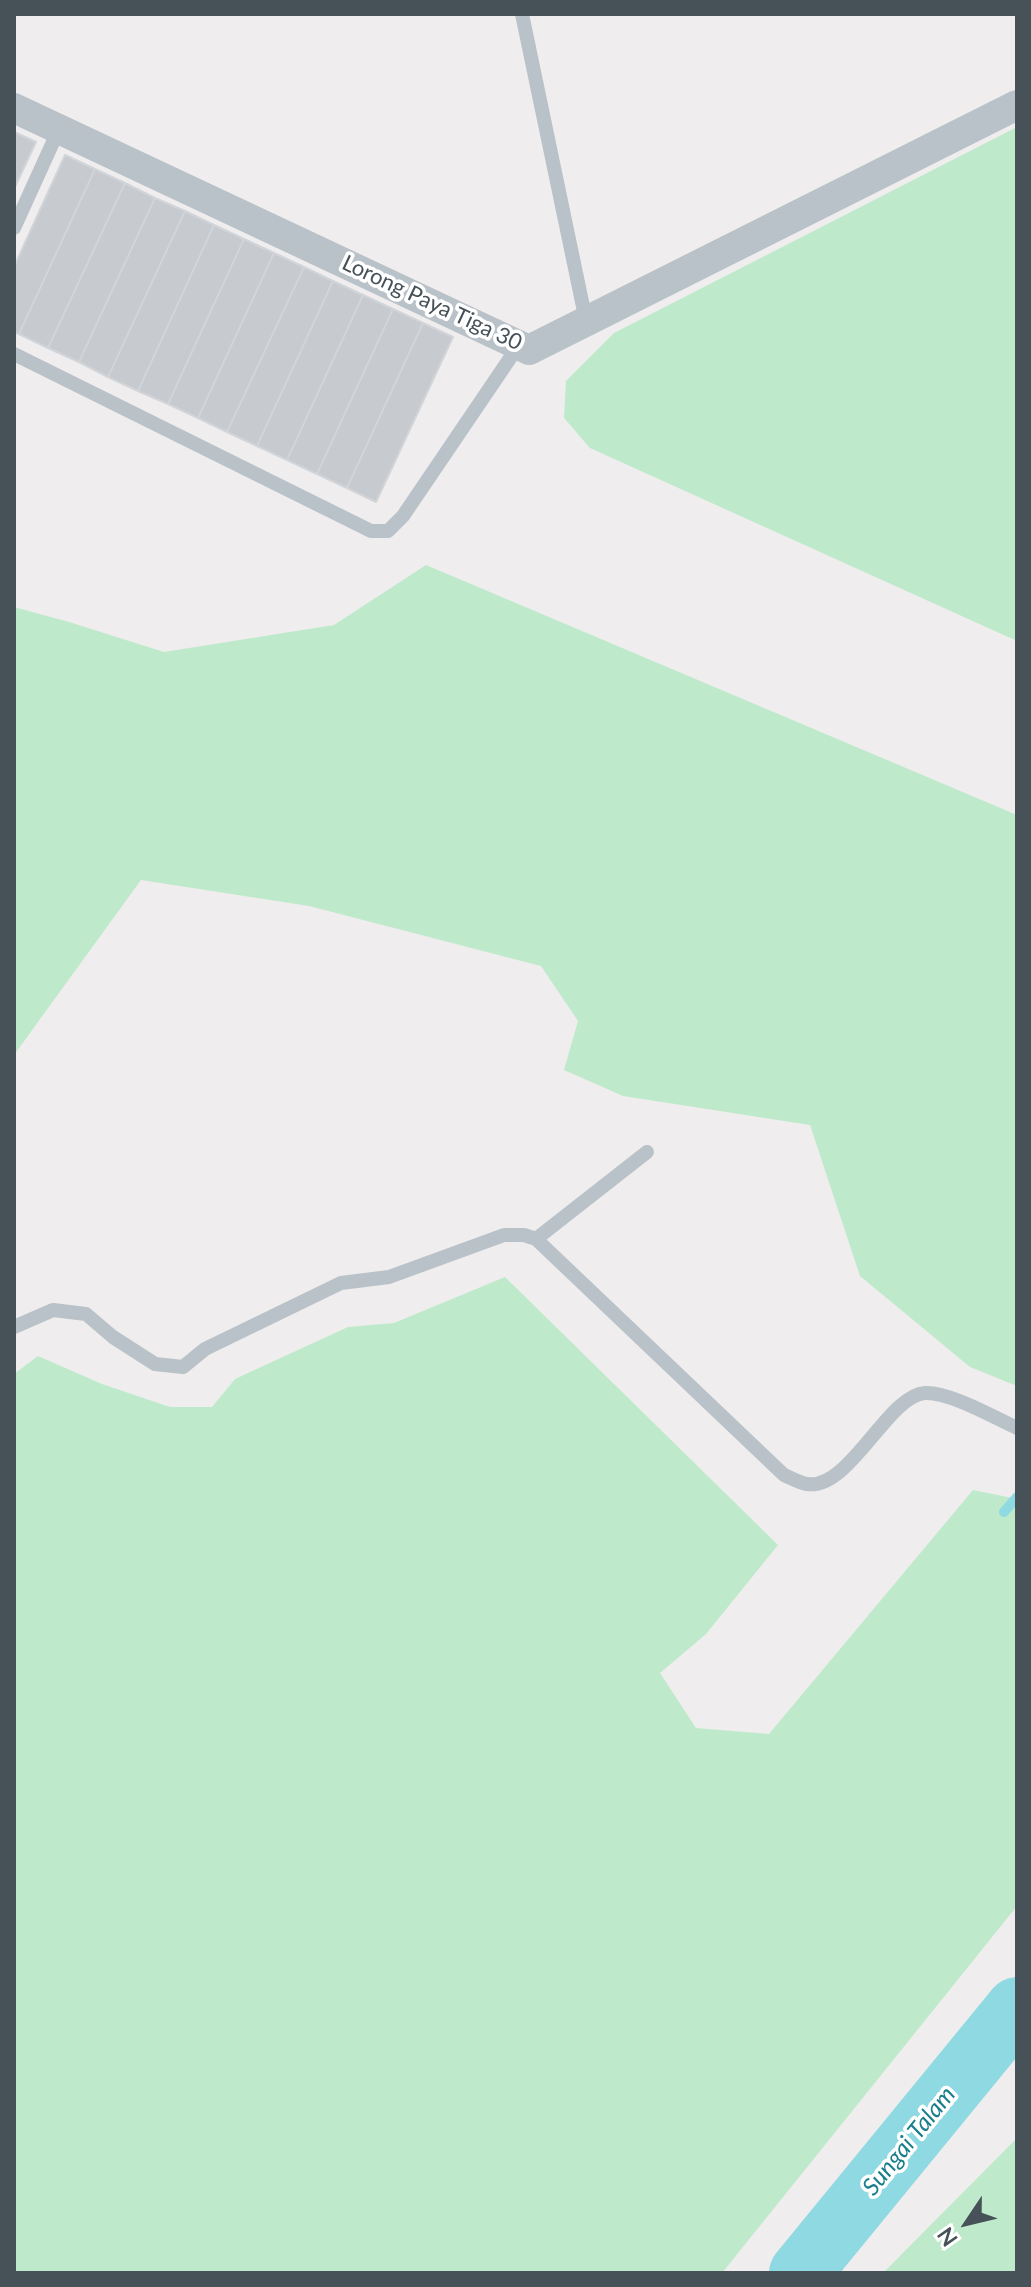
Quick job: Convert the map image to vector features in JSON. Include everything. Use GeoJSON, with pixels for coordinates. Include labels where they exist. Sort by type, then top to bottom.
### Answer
{"type":"FeatureCollection","features":[{"type":"Feature","properties":{"kind":"street","name":"Lorong Paya Tiga 30"},"geometry":{"type":"LineString","coordinates":[[14,108],[529,350],[1017,105]]}},
{"type":"Feature","properties":{"kind":"lane"},"geometry":{"type":"LineString","coordinates":[[522,14],[586,321]]}},
{"type":"Feature","properties":{"kind":"lane"},"geometry":{"type":"LineString","coordinates":[[14,228],[59,129]]}},
{"type":"Feature","properties":{"kind":"lane"},"geometry":{"type":"LineString","coordinates":[[14,354],[371,531],[388,531],[403,516],[519,345]]}},
{"type":"Feature","properties":{"kind":"lane"},"geometry":{"type":"LineString","coordinates":[[536,1239],[647,1152]]}},
{"type":"Feature","properties":{"kind":"lane"},"geometry":{"type":"LineString","coordinates":[[14,1327],[53,1310],[86,1314],[113,1337],[155,1364],[183,1367],[205,1349],[341,1283],[389,1277],[504,1235],[524,1235],[536,1239],[784,1475],[809,1485],[833,1479],[906,1402],[921,1393],[942,1394],[1017,1428]]}},
{"type":"Feature","properties":{"kind":"green space"},"geometry":{"type":"Polygon","coordinates":[[[1017,127],[1017,641],[590,448],[564,418],[566,381],[614,333],[1017,127]]]}},
{"type":"Feature","properties":{"kind":"green space"},"geometry":{"type":"Polygon","coordinates":[[[426,565],[1017,815],[1017,1386],[970,1367],[860,1276],[810,1125],[623,1096],[564,1070],[578,1021],[541,966],[309,906],[141,880],[14,1055],[14,607],[164,652],[334,625],[426,565]]]}},
{"type":"Feature","properties":{"kind":"green space"},"geometry":{"type":"Polygon","coordinates":[[[505,1277],[778,1545],[706,1634],[660,1673],[696,1728],[769,1734],[973,1490],[1017,1499],[1017,1906],[722,2273],[14,2273],[14,1374],[38,1356],[102,1384],[170,1407],[212,1407],[235,1379],[348,1327],[394,1323],[505,1277]]]}},
{"type":"Feature","properties":{"kind":"green space"},"geometry":{"type":"Polygon","coordinates":[[[1017,2138],[1017,2273],[883,2273],[1017,2138]]]}},
{"type":"Feature","properties":{"kind":"building"},"geometry":{"type":"Polygon","coordinates":[[[14,132],[36,142],[14,189],[14,132]]]}},
{"type":"Feature","properties":{"kind":"building"},"geometry":{"type":"Polygon","coordinates":[[[65,155],[95,169],[19,334],[14,332],[14,267],[65,155]]]}},
{"type":"Feature","properties":{"kind":"building"},"geometry":{"type":"Polygon","coordinates":[[[95,169],[125,183],[48,348],[19,334],[95,169]]]}},
{"type":"Feature","properties":{"kind":"building"},"geometry":{"type":"Polygon","coordinates":[[[125,183],[155,198],[79,362],[48,348],[125,183]]]}},
{"type":"Feature","properties":{"kind":"building"},"geometry":{"type":"Polygon","coordinates":[[[155,198],[185,211],[108,377],[79,362],[155,198]]]}},
{"type":"Feature","properties":{"kind":"building"},"geometry":{"type":"Polygon","coordinates":[[[185,211],[214,225],[138,391],[108,377],[185,211]]]}},
{"type":"Feature","properties":{"kind":"building"},"geometry":{"type":"Polygon","coordinates":[[[214,225],[244,239],[168,404],[138,391],[214,225]]]}},
{"type":"Feature","properties":{"kind":"building"},"geometry":{"type":"Polygon","coordinates":[[[244,239],[274,253],[198,418],[168,404],[244,239]]]}},
{"type":"Feature","properties":{"kind":"building"},"geometry":{"type":"Polygon","coordinates":[[[274,253],[304,267],[227,432],[198,418],[274,253]]]}},
{"type":"Feature","properties":{"kind":"building"},"geometry":{"type":"Polygon","coordinates":[[[304,267],[333,281],[257,446],[227,432],[304,267]]]}},
{"type":"Feature","properties":{"kind":"building"},"geometry":{"type":"Polygon","coordinates":[[[333,281],[363,295],[287,460],[257,446],[333,281]]]}},
{"type":"Feature","properties":{"kind":"building"},"geometry":{"type":"Polygon","coordinates":[[[363,295],[393,309],[317,474],[287,460],[363,295]]]}},
{"type":"Feature","properties":{"kind":"building"},"geometry":{"type":"Polygon","coordinates":[[[393,309],[423,323],[347,488],[317,474],[393,309]]]}},
{"type":"Feature","properties":{"kind":"building"},"geometry":{"type":"Polygon","coordinates":[[[423,323],[453,337],[376,502],[347,488],[423,323]]]}},
{"type":"Feature","properties":{"kind":"waterway"},"geometry":{"type":"LineString","coordinates":[[1004,1512],[1017,1497]]}},
{"type":"Feature","properties":{"kind":"waterway","name":"Sungai Talam"},"geometry":{"type":"LineString","coordinates":[[800,2273],[1017,2008]]}}]}
